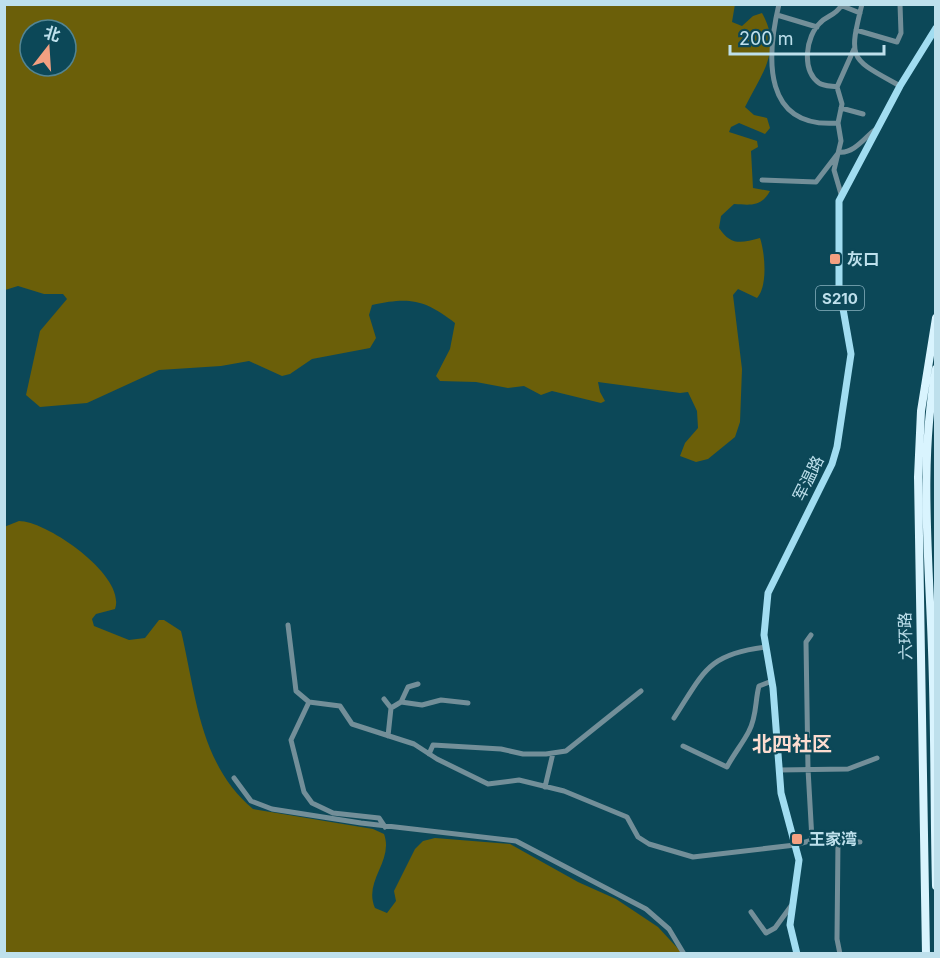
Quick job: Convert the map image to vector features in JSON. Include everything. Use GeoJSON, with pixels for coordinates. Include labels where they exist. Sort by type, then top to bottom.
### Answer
{"type":"FeatureCollection","features":[{"type":"Feature","properties":{"kind":"highway","name":"六环路"},"geometry":{"type":"LineString","coordinates":[[926,954],[918,477],[921,411],[936,318]]}},
{"type":"Feature","properties":{"kind":"highway","name":"六环路"},"geometry":{"type":"LineString","coordinates":[[936,369],[930,414],[927,524],[934,703],[936,886]]}},
{"type":"Feature","properties":{"kind":"main road","name":"军温路"},"geometry":{"type":"LineString","coordinates":[[797,954],[790,925],[799,860],[781,793],[764,614],[767,597],[832,464],[849,375],[851,354],[838,286],[841,194],[900,86],[936,28]]}},
{"type":"Feature","properties":{"kind":"street"},"geometry":{"type":"LineString","coordinates":[[779,4],[772,55],[778,98],[795,115],[816,125],[838,123]]}},
{"type":"Feature","properties":{"kind":"street"},"geometry":{"type":"LineString","coordinates":[[841,194],[834,170],[839,152],[838,123],[842,108],[837,87],[854,49],[862,4]]}},
{"type":"Feature","properties":{"kind":"street"},"geometry":{"type":"LineString","coordinates":[[856,30],[897,42],[901,33],[900,4]]}},
{"type":"Feature","properties":{"kind":"street"},"geometry":{"type":"LineString","coordinates":[[837,87],[819,83],[810,72],[808,50],[821,21],[834,16],[840,5],[860,13]]}},
{"type":"Feature","properties":{"kind":"street"},"geometry":{"type":"LineString","coordinates":[[777,15],[817,27]]}},
{"type":"Feature","properties":{"kind":"street"},"geometry":{"type":"LineString","coordinates":[[854,49],[867,68],[900,86]]}},
{"type":"Feature","properties":{"kind":"street"},"geometry":{"type":"LineString","coordinates":[[842,108],[863,114]]}},
{"type":"Feature","properties":{"kind":"street"},"geometry":{"type":"LineString","coordinates":[[839,152],[846,153],[854,149],[879,126]]}},
{"type":"Feature","properties":{"kind":"street"},"geometry":{"type":"LineString","coordinates":[[762,180],[816,182],[839,152]]}},
{"type":"Feature","properties":{"kind":"street"},"geometry":{"type":"LineString","coordinates":[[288,625],[296,691],[309,702],[340,706],[352,724],[414,744],[488,784],[519,780],[564,791],[627,817],[638,837],[649,844],[685,855],[716,855],[795,845],[812,840],[860,842]]}},
{"type":"Feature","properties":{"kind":"street"},"geometry":{"type":"LineString","coordinates":[[811,634],[807,642],[808,770],[812,840]]}},
{"type":"Feature","properties":{"kind":"street"},"geometry":{"type":"LineString","coordinates":[[674,717],[709,665],[718,658],[766,647]]}},
{"type":"Feature","properties":{"kind":"street"},"geometry":{"type":"LineString","coordinates":[[683,746],[727,767],[749,732],[758,705],[759,686],[772,681]]}},
{"type":"Feature","properties":{"kind":"street"},"geometry":{"type":"LineString","coordinates":[[391,708],[401,702],[408,687],[418,684]]}},
{"type":"Feature","properties":{"kind":"street"},"geometry":{"type":"LineString","coordinates":[[429,754],[433,745],[501,749],[523,754],[566,751],[580,742],[596,725],[623,708],[641,691]]}},
{"type":"Feature","properties":{"kind":"street"},"geometry":{"type":"LineString","coordinates":[[384,699],[391,708],[388,736]]}},
{"type":"Feature","properties":{"kind":"street"},"geometry":{"type":"LineString","coordinates":[[401,702],[422,705],[441,700],[468,703]]}},
{"type":"Feature","properties":{"kind":"street"},"geometry":{"type":"LineString","coordinates":[[309,702],[291,740],[304,792],[312,803],[333,813],[379,818],[385,826]]}},
{"type":"Feature","properties":{"kind":"street"},"geometry":{"type":"LineString","coordinates":[[545,787],[553,753]]}},
{"type":"Feature","properties":{"kind":"street"},"geometry":{"type":"LineString","coordinates":[[779,770],[848,769],[877,758]]}},
{"type":"Feature","properties":{"kind":"street"},"geometry":{"type":"LineString","coordinates":[[234,778],[251,801],[272,808],[385,826],[516,841],[646,909],[669,929],[684,954]]}},
{"type":"Feature","properties":{"kind":"street"},"geometry":{"type":"LineString","coordinates":[[838,840],[837,939],[840,954]]}},
{"type":"Feature","properties":{"kind":"street"},"geometry":{"type":"LineString","coordinates":[[751,912],[766,933],[775,928],[791,906]]}},
{"type":"Feature","properties":{"kind":"shaded area"},"geometry":{"type":"Polygon","coordinates":[[[735,4],[732,22],[742,26],[753,16],[762,13],[768,26],[770,51],[767,62],[745,107],[754,115],[767,118],[770,128],[765,134],[739,123],[731,127],[729,132],[757,141],[758,147],[751,151],[753,188],[770,191],[759,202],[750,205],[734,204],[721,216],[719,228],[728,238],[737,242],[760,238],[764,260],[763,286],[757,298],[738,289],[733,295],[742,369],[740,422],[735,437],[708,459],[696,462],[680,456],[685,443],[698,428],[697,411],[688,392],[680,393],[598,382],[605,401],[601,403],[552,391],[541,395],[524,386],[508,388],[476,382],[440,381],[436,376],[450,349],[455,323],[434,309],[406,301],[372,305],[369,315],[376,338],[370,348],[312,359],[290,374],[282,376],[249,361],[221,366],[159,370],[87,403],[40,407],[26,395],[40,331],[67,299],[63,294],[44,294],[18,286],[5,290],[4,5],[735,4]]]}},
{"type":"Feature","properties":{"kind":"shaded area"},"geometry":{"type":"Polygon","coordinates":[[[19,521],[32,523],[65,540],[82,553],[109,581],[115,596],[115,609],[96,614],[92,619],[94,626],[129,640],[145,638],[159,620],[164,620],[181,631],[196,703],[210,749],[221,771],[235,791],[253,809],[373,829],[384,834],[385,853],[373,889],[372,898],[375,908],[387,913],[396,901],[394,891],[415,849],[423,841],[435,838],[510,844],[578,882],[616,899],[658,927],[682,953],[5,953],[4,527],[19,521]]]}},
{"type":"Feature","properties":{"kind":"place","name":"灰口"},"geometry":{"type":"Point","coordinates":[835,259]}},
{"type":"Feature","properties":{"kind":"place","name":"王家湾"},"geometry":{"type":"Point","coordinates":[797,839]}},
{"type":"Feature","properties":{"kind":"district","name":"北四社区"},"geometry":{"type":"Point","coordinates":[792,744]}}]}
